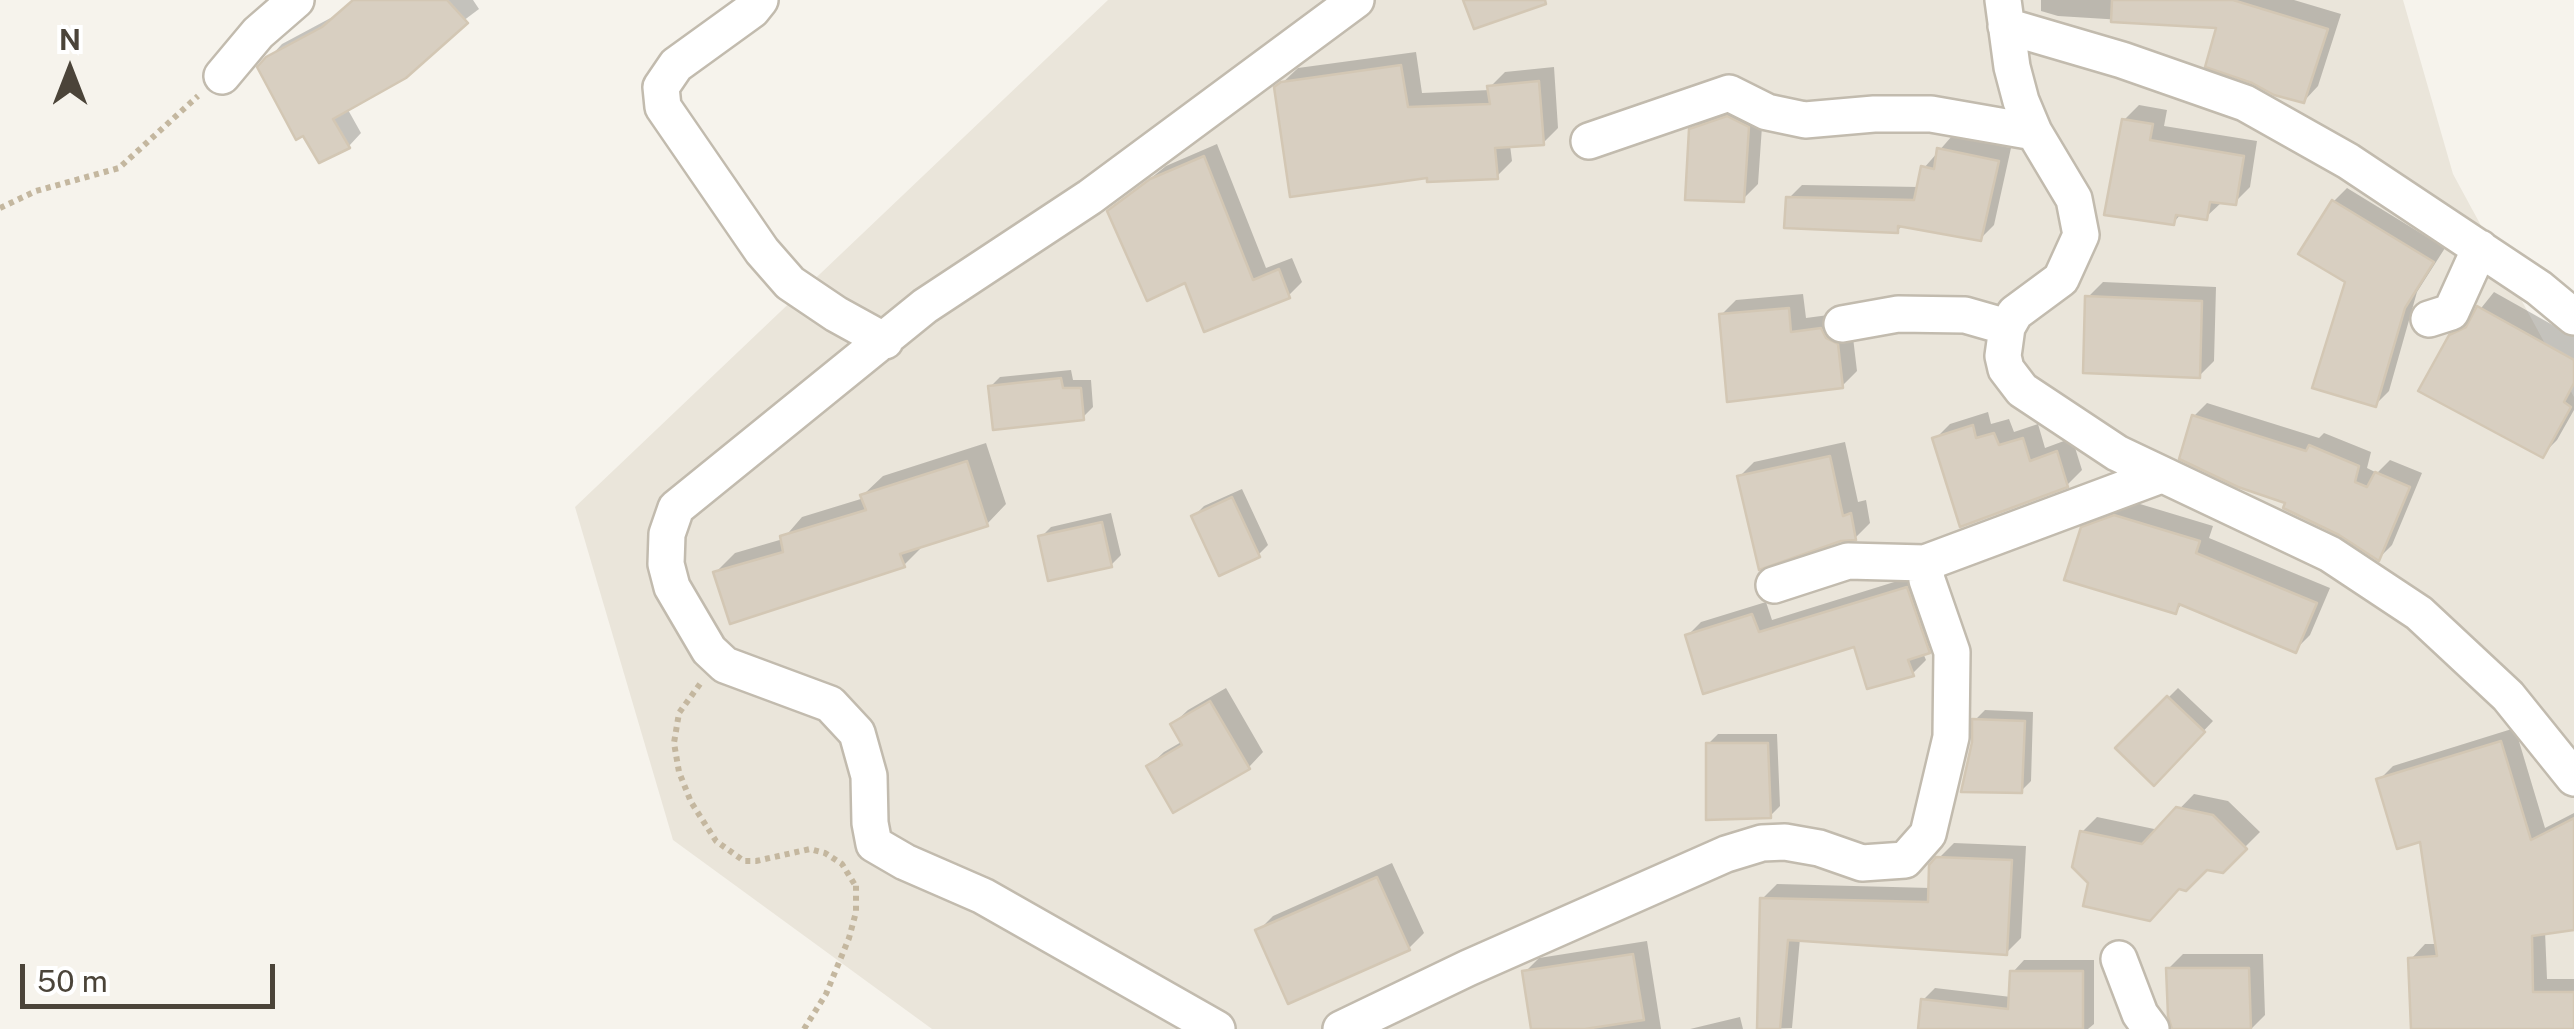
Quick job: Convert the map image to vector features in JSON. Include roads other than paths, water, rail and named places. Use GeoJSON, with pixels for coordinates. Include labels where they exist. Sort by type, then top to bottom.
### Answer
{"type":"FeatureCollection","features":[{"type":"Feature","properties":{"kind":"street"},"geometry":{"type":"LineString","coordinates":[[222,76],[258,32],[296,0]]}},
{"type":"Feature","properties":{"kind":"street"},"geometry":{"type":"LineString","coordinates":[[760,0],[676,66],[661,88],[663,107],[762,251],[790,283],[885,342]]}},
{"type":"Feature","properties":{"kind":"street"},"geometry":{"type":"LineString","coordinates":[[1218,1029],[983,896],[874,844],[869,776],[857,733],[830,704],[725,664],[709,650],[672,587],[666,564],[668,534],[676,508],[966,276],[1090,198],[1356,0]]}},
{"type":"Feature","properties":{"kind":"street"},"geometry":{"type":"LineString","coordinates":[[2574,317],[2539,288],[2348,160],[2245,103],[2005,13],[2012,66],[2034,132],[2074,198],[2081,235],[2062,278],[2016,313],[2007,327],[2003,356],[2006,369],[2022,390],[2117,453],[2330,554],[2419,613],[2508,696],[2574,778]]}},
{"type":"Feature","properties":{"kind":"street"},"geometry":{"type":"LineString","coordinates":[[1589,141],[1730,93],[1767,112],[1805,120],[1931,114],[2034,132]]}},
{"type":"Feature","properties":{"kind":"street"},"geometry":{"type":"LineString","coordinates":[[2429,319],[2451,312],[2480,248]]}},
{"type":"Feature","properties":{"kind":"street"},"geometry":{"type":"LineString","coordinates":[[1842,324],[1914,314],[1966,316],[2007,327]]}},
{"type":"Feature","properties":{"kind":"street"},"geometry":{"type":"LineString","coordinates":[[1774,585],[1848,562],[1925,563],[2161,475]]}},
{"type":"Feature","properties":{"kind":"street"},"geometry":{"type":"LineString","coordinates":[[1342,1029],[1468,968],[1726,854],[1762,843],[1785,842],[1819,848],[1862,863],[1905,860],[1928,834],[1951,736],[1952,652],[1927,580],[1925,563]]}},
{"type":"Feature","properties":{"kind":"street"},"geometry":{"type":"LineString","coordinates":[[2119,959],[2140,1014],[2151,1029]]}}]}
